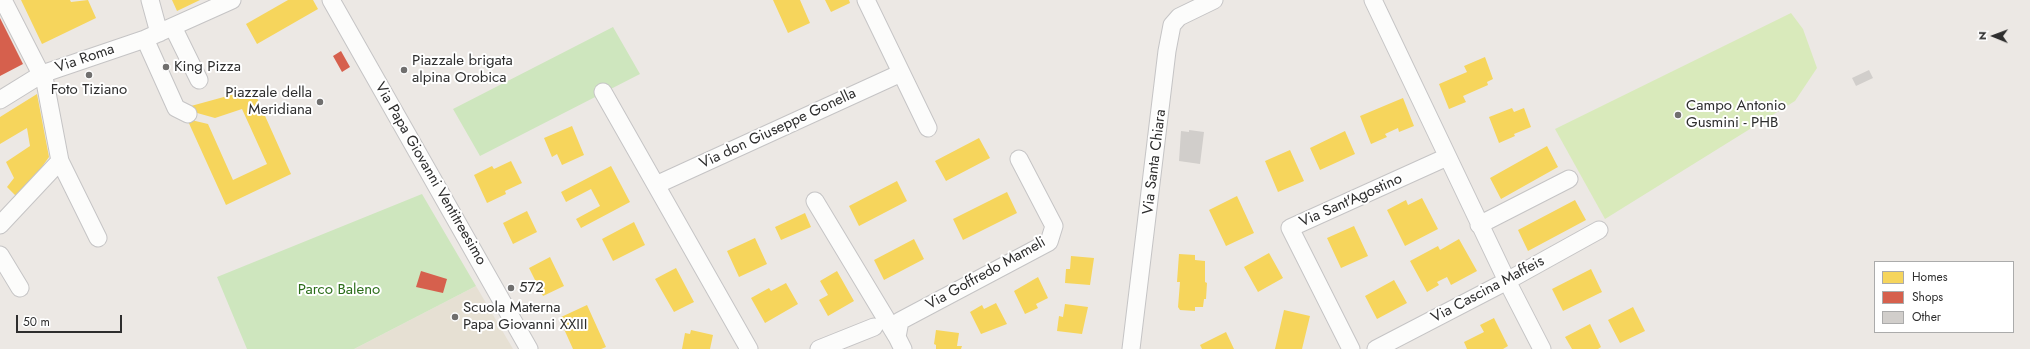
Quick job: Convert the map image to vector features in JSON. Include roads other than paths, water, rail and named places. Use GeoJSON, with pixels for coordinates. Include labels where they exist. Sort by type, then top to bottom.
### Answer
{"type":"FeatureCollection","features":[{"type":"Feature","properties":{"kind":"street"},"geometry":{"type":"LineString","coordinates":[[3,0],[42,74],[45,82],[60,161],[98,238]]}},
{"type":"Feature","properties":{"kind":"street"},"geometry":{"type":"LineString","coordinates":[[150,0],[176,108],[188,114]]}},
{"type":"Feature","properties":{"kind":"street","name":"Via Roma"},"geometry":{"type":"LineString","coordinates":[[0,100],[42,74],[159,33],[232,0]]}},
{"type":"Feature","properties":{"kind":"street","name":"Via Papa Giovanni Ventitreesimo"},"geometry":{"type":"LineString","coordinates":[[330,0],[529,349]]}},
{"type":"Feature","properties":{"kind":"street"},"geometry":{"type":"LineString","coordinates":[[866,0],[928,128]]}},
{"type":"Feature","properties":{"kind":"street","name":"Via Santa Chiara"},"geometry":{"type":"LineString","coordinates":[[1131,349],[1167,51],[1172,25],[1179,17],[1214,0]]}},
{"type":"Feature","properties":{"kind":"street"},"geometry":{"type":"LineString","coordinates":[[1373,0],[1506,282],[1542,349]]}},
{"type":"Feature","properties":{"kind":"street"},"geometry":{"type":"LineString","coordinates":[[159,33],[199,80]]}},
{"type":"Feature","properties":{"kind":"street","name":"Via don Giuseppe Gonella"},"geometry":{"type":"LineString","coordinates":[[656,185],[901,72]]}},
{"type":"Feature","properties":{"kind":"street"},"geometry":{"type":"LineString","coordinates":[[603,92],[749,349]]}},
{"type":"Feature","properties":{"kind":"street","name":"Via Sant'Agostino"},"geometry":{"type":"LineString","coordinates":[[1351,349],[1290,228],[1447,157]]}},
{"type":"Feature","properties":{"kind":"street","name":"Via Goffredo Mameli"},"geometry":{"type":"LineString","coordinates":[[900,343],[900,321],[1050,242],[1054,226],[1019,159]]}},
{"type":"Feature","properties":{"kind":"street"},"geometry":{"type":"LineString","coordinates":[[0,225],[60,161]]}},
{"type":"Feature","properties":{"kind":"street"},"geometry":{"type":"LineString","coordinates":[[1480,225],[1569,179]]}},
{"type":"Feature","properties":{"kind":"street","name":"Via Goffredo Mameli"},"geometry":{"type":"LineString","coordinates":[[815,200],[900,343]]}},
{"type":"Feature","properties":{"kind":"street","name":"Via Cascina Maffeis"},"geometry":{"type":"LineString","coordinates":[[1376,349],[1506,282],[1599,230]]}},
{"type":"Feature","properties":{"kind":"street"},"geometry":{"type":"LineString","coordinates":[[0,255],[20,288]]}},
{"type":"Feature","properties":{"kind":"street"},"geometry":{"type":"LineString","coordinates":[[818,349],[874,327]]}},
{"type":"Feature","properties":{"kind":"place","name":"King Pizza"},"geometry":{"type":"Point","coordinates":[166,67]}},
{"type":"Feature","properties":{"kind":"place","name":"Piazzale brigata alpina Orobica"},"geometry":{"type":"Point","coordinates":[404,70]}},
{"type":"Feature","properties":{"kind":"place","name":"Foto Tiziano"},"geometry":{"type":"Point","coordinates":[89,75]}},
{"type":"Feature","properties":{"kind":"place","name":"Piazzale della Meridiana"},"geometry":{"type":"Point","coordinates":[320,102]}},
{"type":"Feature","properties":{"kind":"place","name":"Campo Antonio Gusmini - PHB"},"geometry":{"type":"Point","coordinates":[1678,115]}},
{"type":"Feature","properties":{"kind":"place","name":"572"},"geometry":{"type":"Point","coordinates":[511,288]}},
{"type":"Feature","properties":{"kind":"place","name":"Scuola Materna Papa Giovanni XXIII"},"geometry":{"type":"Point","coordinates":[455,317]}},
{"type":"Feature","properties":{"kind":"park label","name":"Parco Baleno"},"geometry":{"type":"Point","coordinates":[339,290]}}]}
